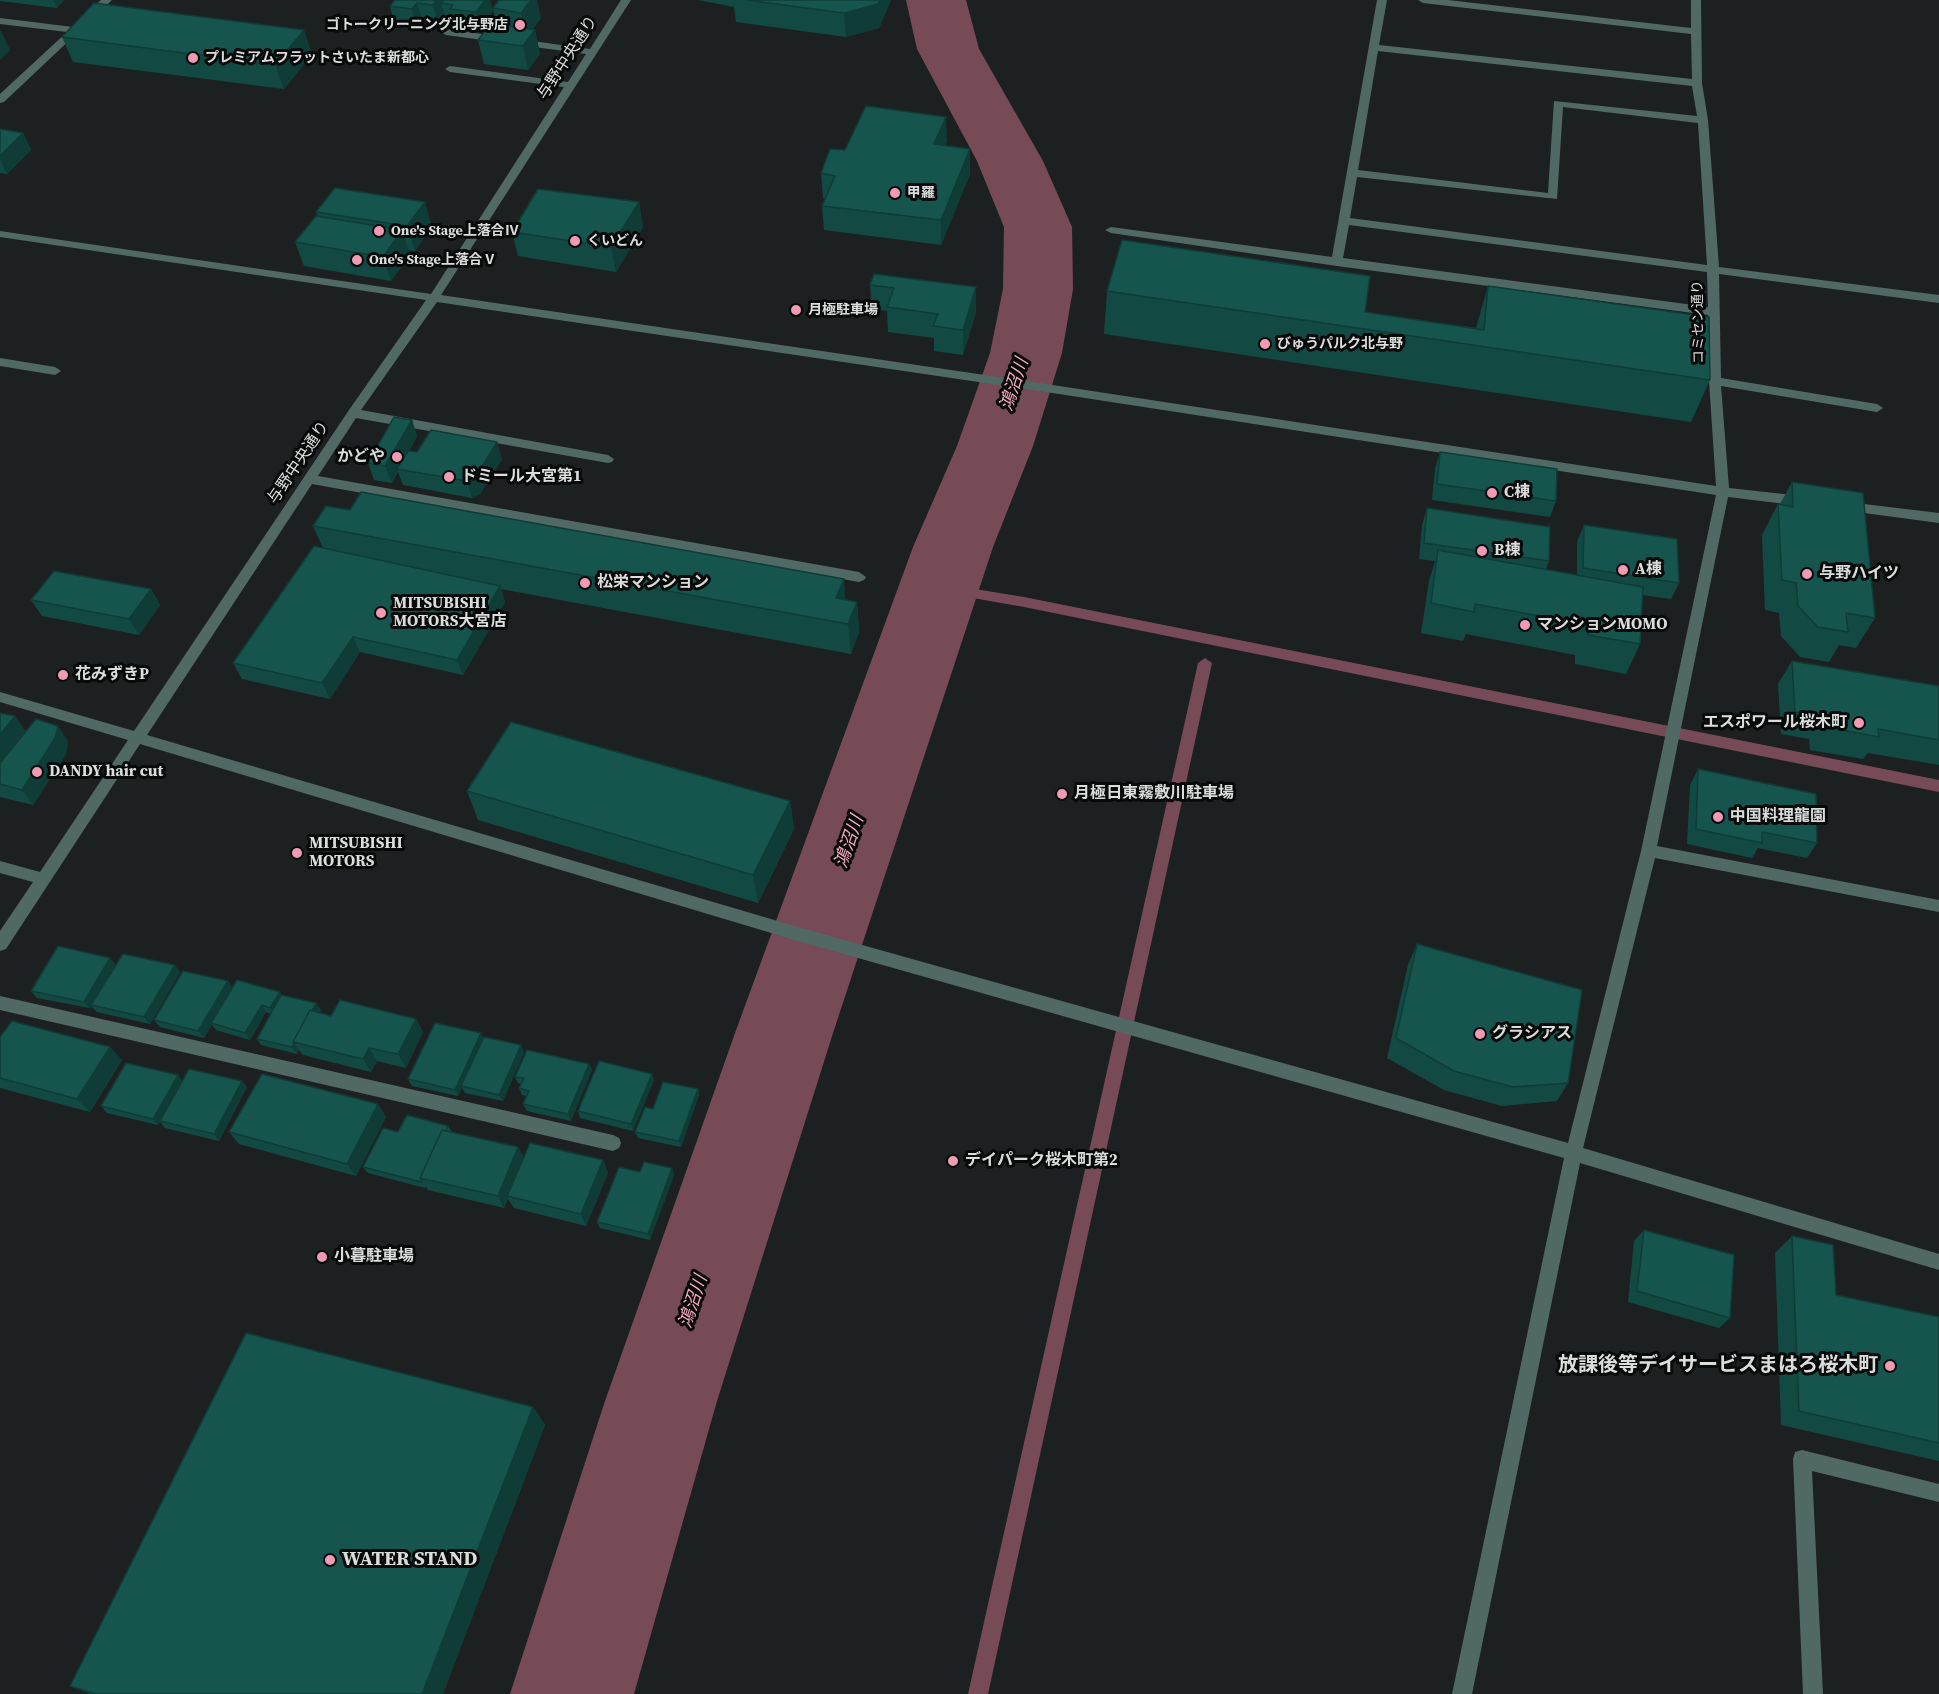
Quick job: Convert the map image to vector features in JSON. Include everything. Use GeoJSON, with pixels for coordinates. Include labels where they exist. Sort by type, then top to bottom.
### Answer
{"type":"FeatureCollection","features":[{"type":"Feature","properties":{"kind":"street"},"geometry":{"type":"LineString","coordinates":[[0,100],[107,0]]}},
{"type":"Feature","properties":{"kind":"street","name":"与野中央通り"},"geometry":{"type":"LineString","coordinates":[[0,944],[353,412],[433,299],[626,0]]}},
{"type":"Feature","properties":{"kind":"street"},"geometry":{"type":"LineString","coordinates":[[1337,262],[1382,0]]}},
{"type":"Feature","properties":{"kind":"street"},"geometry":{"type":"LineString","coordinates":[[1423,0],[1696,32]]}},
{"type":"Feature","properties":{"kind":"street","name":"コミセン通り"},"geometry":{"type":"LineString","coordinates":[[1462,1694],[1574,1153],[1649,851],[1724,492],[1715,381],[1713,269],[1702,120],[1697,83],[1696,0]]}},
{"type":"Feature","properties":{"kind":"street"},"geometry":{"type":"LineString","coordinates":[[0,21],[75,30]]}},
{"type":"Feature","properties":{"kind":"street"},"geometry":{"type":"LineString","coordinates":[[446,32],[592,52]]}},
{"type":"Feature","properties":{"kind":"street"},"geometry":{"type":"LineString","coordinates":[[1375,48],[1697,83]]}},
{"type":"Feature","properties":{"kind":"street"},"geometry":{"type":"LineString","coordinates":[[450,69],[570,85]]}},
{"type":"Feature","properties":{"kind":"street"},"geometry":{"type":"LineString","coordinates":[[1353,173],[1552,197],[1558,103],[1702,120]]}},
{"type":"Feature","properties":{"kind":"street"},"geometry":{"type":"LineString","coordinates":[[1344,221],[1939,299]]}},
{"type":"Feature","properties":{"kind":"street"},"geometry":{"type":"LineString","coordinates":[[1111,230],[1715,312]]}},
{"type":"Feature","properties":{"kind":"street"},"geometry":{"type":"LineString","coordinates":[[0,234],[1046,388],[1724,492],[1814,503]]}},
{"type":"Feature","properties":{"kind":"street"},"geometry":{"type":"LineString","coordinates":[[0,362],[55,371]]}},
{"type":"Feature","properties":{"kind":"street"},"geometry":{"type":"LineString","coordinates":[[1715,381],[1877,408]]}},
{"type":"Feature","properties":{"kind":"street"},"geometry":{"type":"LineString","coordinates":[[353,412],[608,459]]}},
{"type":"Feature","properties":{"kind":"street"},"geometry":{"type":"LineString","coordinates":[[309,479],[859,577]]}},
{"type":"Feature","properties":{"kind":"street"},"geometry":{"type":"LineString","coordinates":[[1837,506],[1939,518]]}},
{"type":"Feature","properties":{"kind":"street"},"geometry":{"type":"LineString","coordinates":[[0,697],[798,934],[1574,1153],[1939,1262]]}},
{"type":"Feature","properties":{"kind":"street"},"geometry":{"type":"LineString","coordinates":[[1649,851],[1939,906]]}},
{"type":"Feature","properties":{"kind":"street"},"geometry":{"type":"LineString","coordinates":[[0,867],[44,879]]}},
{"type":"Feature","properties":{"kind":"street"},"geometry":{"type":"LineString","coordinates":[[0,1003],[613,1143]]}},
{"type":"Feature","properties":{"kind":"street"},"geometry":{"type":"LineString","coordinates":[[1813,1694],[1802,1460],[1939,1493]]}},
{"type":"Feature","properties":{"kind":"building"},"geometry":{"type":"Polygon","coordinates":[[[395,0],[437,0],[433,5],[417,3],[412,9],[390,6],[395,0]]]}},
{"type":"Feature","properties":{"kind":"building"},"geometry":{"type":"Polygon","coordinates":[[[444,0],[485,0],[476,12],[450,9],[453,5],[441,3],[444,0]]]}},
{"type":"Feature","properties":{"kind":"building"},"geometry":{"type":"Polygon","coordinates":[[[499,0],[531,0],[521,13],[493,8],[499,0]]]}},
{"type":"Feature","properties":{"kind":"building"},"geometry":{"type":"Polygon","coordinates":[[[747,0],[880,0],[878,4],[844,13],[747,0]]]}},
{"type":"Feature","properties":{"kind":"building"},"geometry":{"type":"Polygon","coordinates":[[[94,3],[304,30],[275,65],[62,37],[94,3]]]}},
{"type":"Feature","properties":{"kind":"building"},"geometry":{"type":"Polygon","coordinates":[[[491,23],[535,30],[523,46],[478,40],[491,23]]]}},
{"type":"Feature","properties":{"kind":"building"},"geometry":{"type":"Polygon","coordinates":[[[866,106],[946,117],[934,144],[970,149],[941,220],[822,206],[835,176],[821,173],[830,149],[845,150],[866,106]]]}},
{"type":"Feature","properties":{"kind":"building"},"geometry":{"type":"Polygon","coordinates":[[[0,129],[23,133],[0,156],[0,129]]]}},
{"type":"Feature","properties":{"kind":"building"},"geometry":{"type":"Polygon","coordinates":[[[335,188],[425,202],[407,226],[316,212],[335,188]]]}},
{"type":"Feature","properties":{"kind":"building"},"geometry":{"type":"Polygon","coordinates":[[[538,189],[639,202],[611,247],[512,232],[538,189]]]}},
{"type":"Feature","properties":{"kind":"building"},"geometry":{"type":"Polygon","coordinates":[[[316,216],[402,230],[383,257],[295,242],[316,216]]]}},
{"type":"Feature","properties":{"kind":"building"},"geometry":{"type":"Polygon","coordinates":[[[1122,240],[1370,276],[1365,312],[1484,330],[1488,286],[1709,317],[1710,380],[1107,291],[1122,240]]]}},
{"type":"Feature","properties":{"kind":"building"},"geometry":{"type":"Polygon","coordinates":[[[874,274],[976,287],[963,330],[933,326],[938,314],[887,307],[894,288],[870,285],[874,274]]]}},
{"type":"Feature","properties":{"kind":"building"},"geometry":{"type":"Polygon","coordinates":[[[394,417],[412,420],[385,466],[368,463],[394,417]]]}},
{"type":"Feature","properties":{"kind":"building"},"geometry":{"type":"Polygon","coordinates":[[[431,430],[497,442],[475,478],[467,481],[397,469],[408,451],[417,452],[431,430]]]}},
{"type":"Feature","properties":{"kind":"building"},"geometry":{"type":"Polygon","coordinates":[[[1440,452],[1557,469],[1556,501],[1437,484],[1440,452]]]}},
{"type":"Feature","properties":{"kind":"building"},"geometry":{"type":"Polygon","coordinates":[[[1792,482],[1863,493],[1875,618],[1846,613],[1848,632],[1818,627],[1798,606],[1796,583],[1782,580],[1778,504],[1793,507],[1792,482]]]}},
{"type":"Feature","properties":{"kind":"building"},"geometry":{"type":"Polygon","coordinates":[[[361,492],[844,579],[836,598],[857,602],[848,624],[313,526],[326,506],[350,510],[361,492]]]}},
{"type":"Feature","properties":{"kind":"building"},"geometry":{"type":"Polygon","coordinates":[[[1427,508],[1550,527],[1549,561],[1424,543],[1427,508]]]}},
{"type":"Feature","properties":{"kind":"building"},"geometry":{"type":"Polygon","coordinates":[[[1584,525],[1677,539],[1679,583],[1583,568],[1584,525]]]}},
{"type":"Feature","properties":{"kind":"building"},"geometry":{"type":"Polygon","coordinates":[[[314,546],[500,586],[457,660],[353,637],[322,683],[233,663],[314,546]]]}},
{"type":"Feature","properties":{"kind":"building"},"geometry":{"type":"Polygon","coordinates":[[[1438,550],[1643,587],[1640,644],[1588,635],[1588,625],[1475,604],[1474,612],[1431,603],[1438,550]]]}},
{"type":"Feature","properties":{"kind":"building"},"geometry":{"type":"Polygon","coordinates":[[[54,571],[151,589],[129,619],[31,600],[54,571]]]}},
{"type":"Feature","properties":{"kind":"building"},"geometry":{"type":"Polygon","coordinates":[[[1792,661],[1939,686],[1939,740],[1878,729],[1879,737],[1825,727],[1824,716],[1795,712],[1792,661]]]}},
{"type":"Feature","properties":{"kind":"building"},"geometry":{"type":"Polygon","coordinates":[[[0,713],[15,716],[0,735],[0,713]]]}},
{"type":"Feature","properties":{"kind":"building"},"geometry":{"type":"Polygon","coordinates":[[[36,719],[58,726],[55,738],[22,790],[0,784],[0,763],[36,719]]]}},
{"type":"Feature","properties":{"kind":"building"},"geometry":{"type":"Polygon","coordinates":[[[511,722],[790,801],[753,875],[467,791],[511,722]]]}},
{"type":"Feature","properties":{"kind":"building"},"geometry":{"type":"Polygon","coordinates":[[[1698,769],[1816,794],[1817,843],[1762,832],[1762,843],[1696,829],[1698,769]]]}},
{"type":"Feature","properties":{"kind":"building","name":"グラシアス"},"geometry":{"type":"Polygon","coordinates":[[[1417,944],[1582,990],[1568,1083],[1513,1087],[1454,1071],[1396,1038],[1417,944]]]}},
{"type":"Feature","properties":{"kind":"building"},"geometry":{"type":"Polygon","coordinates":[[[58,946],[110,958],[84,1002],[31,991],[58,946]]]}},
{"type":"Feature","properties":{"kind":"building"},"geometry":{"type":"Polygon","coordinates":[[[123,954],[175,965],[144,1017],[91,1005],[123,954]]]}},
{"type":"Feature","properties":{"kind":"building"},"geometry":{"type":"Polygon","coordinates":[[[183,971],[228,981],[198,1031],[154,1020],[183,971]]]}},
{"type":"Feature","properties":{"kind":"building"},"geometry":{"type":"Polygon","coordinates":[[[237,980],[280,992],[270,1008],[262,1005],[245,1033],[211,1023],[237,980]]]}},
{"type":"Feature","properties":{"kind":"building"},"geometry":{"type":"Polygon","coordinates":[[[281,995],[316,1003],[312,1011],[310,1010],[292,1047],[257,1039],[281,995]]]}},
{"type":"Feature","properties":{"kind":"building"},"geometry":{"type":"Polygon","coordinates":[[[340,1000],[416,1019],[398,1054],[369,1048],[363,1059],[293,1042],[310,1010],[331,1016],[340,1000]]]}},
{"type":"Feature","properties":{"kind":"building"},"geometry":{"type":"Polygon","coordinates":[[[12,1021],[110,1047],[77,1099],[0,1078],[0,1037],[12,1021]]]}},
{"type":"Feature","properties":{"kind":"building"},"geometry":{"type":"Polygon","coordinates":[[[435,1023],[481,1033],[455,1090],[408,1079],[435,1023]]]}},
{"type":"Feature","properties":{"kind":"building"},"geometry":{"type":"Polygon","coordinates":[[[484,1037],[521,1045],[499,1095],[461,1086],[484,1037]]]}},
{"type":"Feature","properties":{"kind":"building"},"geometry":{"type":"Polygon","coordinates":[[[527,1050],[589,1064],[568,1114],[523,1104],[529,1091],[519,1088],[524,1078],[515,1077],[527,1050]]]}},
{"type":"Feature","properties":{"kind":"building"},"geometry":{"type":"Polygon","coordinates":[[[599,1061],[652,1074],[631,1124],[578,1111],[599,1061]]]}},
{"type":"Feature","properties":{"kind":"building"},"geometry":{"type":"Polygon","coordinates":[[[126,1063],[178,1075],[153,1119],[101,1106],[126,1063]]]}},
{"type":"Feature","properties":{"kind":"building"},"geometry":{"type":"Polygon","coordinates":[[[189,1069],[242,1081],[214,1134],[160,1121],[189,1069]]]}},
{"type":"Feature","properties":{"kind":"building"},"geometry":{"type":"Polygon","coordinates":[[[262,1074],[378,1104],[347,1164],[229,1132],[262,1074]]]}},
{"type":"Feature","properties":{"kind":"building"},"geometry":{"type":"Polygon","coordinates":[[[663,1082],[698,1089],[679,1141],[635,1132],[645,1107],[653,1109],[663,1082]]]}},
{"type":"Feature","properties":{"kind":"building"},"geometry":{"type":"Polygon","coordinates":[[[407,1115],[448,1126],[446,1131],[442,1130],[420,1178],[421,1182],[363,1167],[383,1128],[398,1132],[407,1115]]]}},
{"type":"Feature","properties":{"kind":"building"},"geometry":{"type":"Polygon","coordinates":[[[442,1130],[518,1147],[498,1196],[420,1178],[442,1130]]]}},
{"type":"Feature","properties":{"kind":"building"},"geometry":{"type":"Polygon","coordinates":[[[530,1143],[603,1160],[581,1214],[507,1196],[530,1143]]]}},
{"type":"Feature","properties":{"kind":"building"},"geometry":{"type":"Polygon","coordinates":[[[644,1162],[672,1168],[648,1234],[597,1222],[619,1167],[640,1172],[644,1162]]]}},
{"type":"Feature","properties":{"kind":"building"},"geometry":{"type":"Polygon","coordinates":[[[1644,1230],[1734,1255],[1730,1318],[1637,1291],[1644,1230]]]}},
{"type":"Feature","properties":{"kind":"building"},"geometry":{"type":"Polygon","coordinates":[[[1792,1236],[1833,1245],[1836,1295],[1939,1317],[1939,1443],[1799,1411],[1792,1236]]]}},
{"type":"Feature","properties":{"kind":"building","name":"WATER STAND"},"geometry":{"type":"Polygon","coordinates":[[[246,1333],[533,1407],[422,1694],[96,1694],[70,1686],[246,1333]]]}},
{"type":"Feature","properties":{"kind":"waterway","name":"鴻沼川"},"geometry":{"type":"LineString","coordinates":[[572,1694],[661,1401],[784,1033],[953,547],[995,446],[1026,353],[1038,289],[1038,227],[1010,161],[948,49],[936,0]]}},
{"type":"Feature","properties":{"kind":"waterway"},"geometry":{"type":"LineString","coordinates":[[938,588],[1024,602],[1939,786]]}},
{"type":"Feature","properties":{"kind":"waterway"},"geometry":{"type":"LineString","coordinates":[[978,1694],[1205,663]]}},
{"type":"Feature","properties":{"kind":"place","name":"ゴトークリーニング北与野店"},"geometry":{"type":"Point","coordinates":[520,25]}},
{"type":"Feature","properties":{"kind":"place","name":"プレミアムフラットさいたま新都心"},"geometry":{"type":"Point","coordinates":[193,58]}},
{"type":"Feature","properties":{"kind":"place","name":"甲羅"},"geometry":{"type":"Point","coordinates":[895,193]}},
{"type":"Feature","properties":{"kind":"place","name":"One's Stage上落合Ⅳ"},"geometry":{"type":"Point","coordinates":[379,231]}},
{"type":"Feature","properties":{"kind":"place","name":"くいどん"},"geometry":{"type":"Point","coordinates":[575,241]}},
{"type":"Feature","properties":{"kind":"place","name":"One's Stage上落合Ⅴ"},"geometry":{"type":"Point","coordinates":[357,260]}},
{"type":"Feature","properties":{"kind":"place","name":"月極駐車場"},"geometry":{"type":"Point","coordinates":[796,310]}},
{"type":"Feature","properties":{"kind":"place","name":"びゅうパルク北与野"},"geometry":{"type":"Point","coordinates":[1265,344]}},
{"type":"Feature","properties":{"kind":"place","name":"かどや"},"geometry":{"type":"Point","coordinates":[397,457]}},
{"type":"Feature","properties":{"kind":"place","name":"ドミール大宮第1"},"geometry":{"type":"Point","coordinates":[449,477]}},
{"type":"Feature","properties":{"kind":"place","name":"C棟"},"geometry":{"type":"Point","coordinates":[1492,493]}},
{"type":"Feature","properties":{"kind":"place","name":"B棟"},"geometry":{"type":"Point","coordinates":[1482,551]}},
{"type":"Feature","properties":{"kind":"place","name":"A棟"},"geometry":{"type":"Point","coordinates":[1623,570]}},
{"type":"Feature","properties":{"kind":"place","name":"与野ハイツ"},"geometry":{"type":"Point","coordinates":[1807,574]}},
{"type":"Feature","properties":{"kind":"place","name":"松栄マンション"},"geometry":{"type":"Point","coordinates":[585,583]}},
{"type":"Feature","properties":{"kind":"place","name":"MITSUBISHI MOTORS大宮店"},"geometry":{"type":"Point","coordinates":[381,613]}},
{"type":"Feature","properties":{"kind":"place","name":"マンションMOMO"},"geometry":{"type":"Point","coordinates":[1525,625]}},
{"type":"Feature","properties":{"kind":"place","name":"花みずきP"},"geometry":{"type":"Point","coordinates":[63,675]}},
{"type":"Feature","properties":{"kind":"place","name":"エスポワール桜木町"},"geometry":{"type":"Point","coordinates":[1859,723]}},
{"type":"Feature","properties":{"kind":"place","name":"DANDY hair cut"},"geometry":{"type":"Point","coordinates":[37,772]}},
{"type":"Feature","properties":{"kind":"place","name":"月極日東霧敷川駐車場"},"geometry":{"type":"Point","coordinates":[1062,794]}},
{"type":"Feature","properties":{"kind":"place","name":"中国料理龍園"},"geometry":{"type":"Point","coordinates":[1718,817]}},
{"type":"Feature","properties":{"kind":"place","name":"MITSUBISHI MOTORS"},"geometry":{"type":"Point","coordinates":[297,853]}},
{"type":"Feature","properties":{"kind":"place","name":"グラシアス"},"geometry":{"type":"Point","coordinates":[1480,1034]}},
{"type":"Feature","properties":{"kind":"place","name":"デイパーク桜木町第2"},"geometry":{"type":"Point","coordinates":[953,1161]}},
{"type":"Feature","properties":{"kind":"place","name":"小暮駐車場"},"geometry":{"type":"Point","coordinates":[322,1257]}},
{"type":"Feature","properties":{"kind":"place","name":"放課後等デイサービスまはろ桜木町"},"geometry":{"type":"Point","coordinates":[1890,1366]}},
{"type":"Feature","properties":{"kind":"place","name":"WATER STAND"},"geometry":{"type":"Point","coordinates":[330,1560]}}]}
